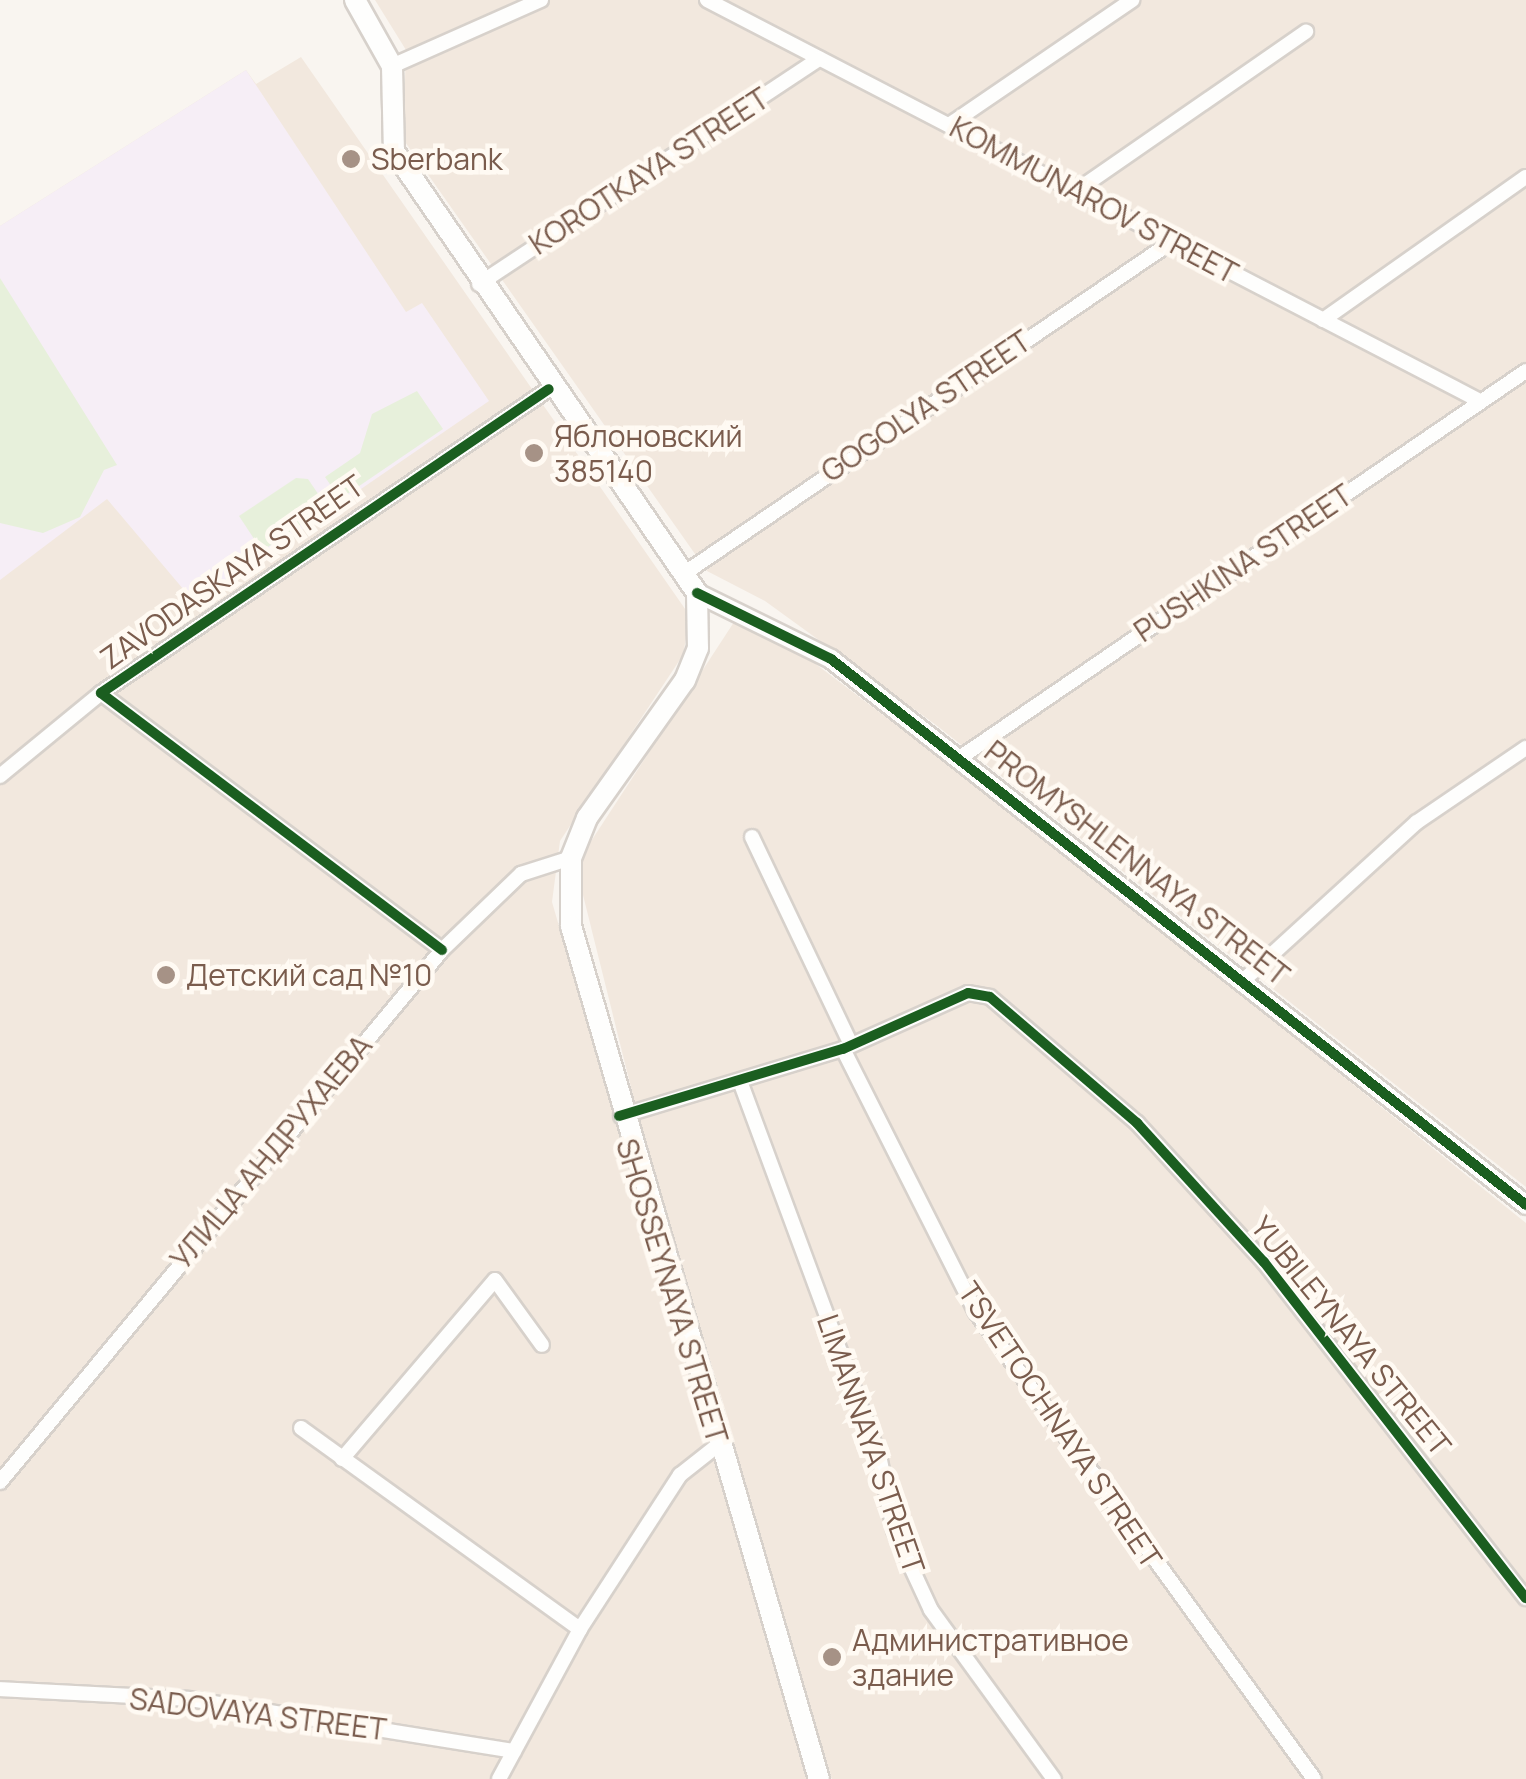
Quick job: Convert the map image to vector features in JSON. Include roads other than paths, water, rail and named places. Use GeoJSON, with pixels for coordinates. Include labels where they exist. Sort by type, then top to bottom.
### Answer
{"type":"FeatureCollection","features":[{"type":"Feature","properties":{"kind":"main road","name":"PROMYSHLENNAYA STREET"},"geometry":{"type":"LineString","coordinates":[[355,0],[392,66],[394,152],[549,389],[697,593]]}},
{"type":"Feature","properties":{"kind":"main road","name":"SHOSSEYNAYA STREET"},"geometry":{"type":"LineString","coordinates":[[697,593],[698,648],[685,680],[587,818],[571,858],[574,944],[619,1116],[819,1779]]}},
{"type":"Feature","properties":{"kind":"street"},"geometry":{"type":"LineString","coordinates":[[392,66],[541,0]]}},
{"type":"Feature","properties":{"kind":"street","name":"KOMMUNAROV STREET"},"geometry":{"type":"LineString","coordinates":[[707,0],[1480,401]]}},
{"type":"Feature","properties":{"kind":"street"},"geometry":{"type":"LineString","coordinates":[[949,125],[1132,0]]}},
{"type":"Feature","properties":{"kind":"street"},"geometry":{"type":"LineString","coordinates":[[1076,191],[1306,32]]}},
{"type":"Feature","properties":{"kind":"street","name":"KOROTKAYA STREET"},"geometry":{"type":"LineString","coordinates":[[479,284],[819,59]]}},
{"type":"Feature","properties":{"kind":"street"},"geometry":{"type":"LineString","coordinates":[[1322,320],[1526,177]]}},
{"type":"Feature","properties":{"kind":"street","name":"GOGOLYA STREET"},"geometry":{"type":"LineString","coordinates":[[682,576],[1173,241]]}},
{"type":"Feature","properties":{"kind":"street","name":"PUSHKINA STREET"},"geometry":{"type":"LineString","coordinates":[[961,757],[1526,371]]}},
{"type":"Feature","properties":{"kind":"street","name":"ZAVODASKAYA STREET"},"geometry":{"type":"LineString","coordinates":[[0,776],[100,693],[549,389]]}},
{"type":"Feature","properties":{"kind":"street","name":"PROMYSHLENNAYA STREET"},"geometry":{"type":"LineString","coordinates":[[697,593],[778,626],[961,757],[1246,978],[1526,1204]]}},
{"type":"Feature","properties":{"kind":"street","name":"ZAVODASKAYA STREET"},"geometry":{"type":"LineString","coordinates":[[100,693],[442,950]]}},
{"type":"Feature","properties":{"kind":"street"},"geometry":{"type":"LineString","coordinates":[[1246,978],[1416,822],[1526,748]]}},
{"type":"Feature","properties":{"kind":"street","name":"TSVETOCHNAYA STREET"},"geometry":{"type":"LineString","coordinates":[[752,838],[847,1047],[976,1312],[1314,1779]]}},
{"type":"Feature","properties":{"kind":"street","name":"УЛИЦА АНДРУХАЕВА"},"geometry":{"type":"LineString","coordinates":[[0,1482],[442,950],[521,874],[571,858]]}},
{"type":"Feature","properties":{"kind":"street","name":"YUBILEYNAYA STREET"},"geometry":{"type":"LineString","coordinates":[[847,1047],[968,993],[990,998],[1137,1124],[1264,1262],[1526,1598]]}},
{"type":"Feature","properties":{"kind":"street"},"geometry":{"type":"LineString","coordinates":[[619,1116],[847,1047]]}},
{"type":"Feature","properties":{"kind":"street","name":"LIMANNAYA STREET"},"geometry":{"type":"LineString","coordinates":[[740,1082],[880,1460],[894,1530],[930,1610],[1054,1779]]}},
{"type":"Feature","properties":{"kind":"street"},"geometry":{"type":"LineString","coordinates":[[342,1459],[495,1280],[542,1345]]}},
{"type":"Feature","properties":{"kind":"street"},"geometry":{"type":"LineString","coordinates":[[300,1428],[580,1629]]}},
{"type":"Feature","properties":{"kind":"street"},"geometry":{"type":"LineString","coordinates":[[499,1779],[580,1629],[691,1460],[718,1445]]}},
{"type":"Feature","properties":{"kind":"street","name":"SADOVAYA STREET"},"geometry":{"type":"LineString","coordinates":[[0,1689],[189,1700],[514,1751]]}},
{"type":"Feature","properties":{"kind":"place","name":"Sberbank"},"geometry":{"type":"Point","coordinates":[351,159]}},
{"type":"Feature","properties":{"kind":"place","name":"Яблоновский 385140"},"geometry":{"type":"Point","coordinates":[534,453]}},
{"type":"Feature","properties":{"kind":"place","name":"Детский сад №10"},"geometry":{"type":"Point","coordinates":[166,975]}},
{"type":"Feature","properties":{"kind":"place","name":"Административное здание"},"geometry":{"type":"Point","coordinates":[832,1657]}}]}
